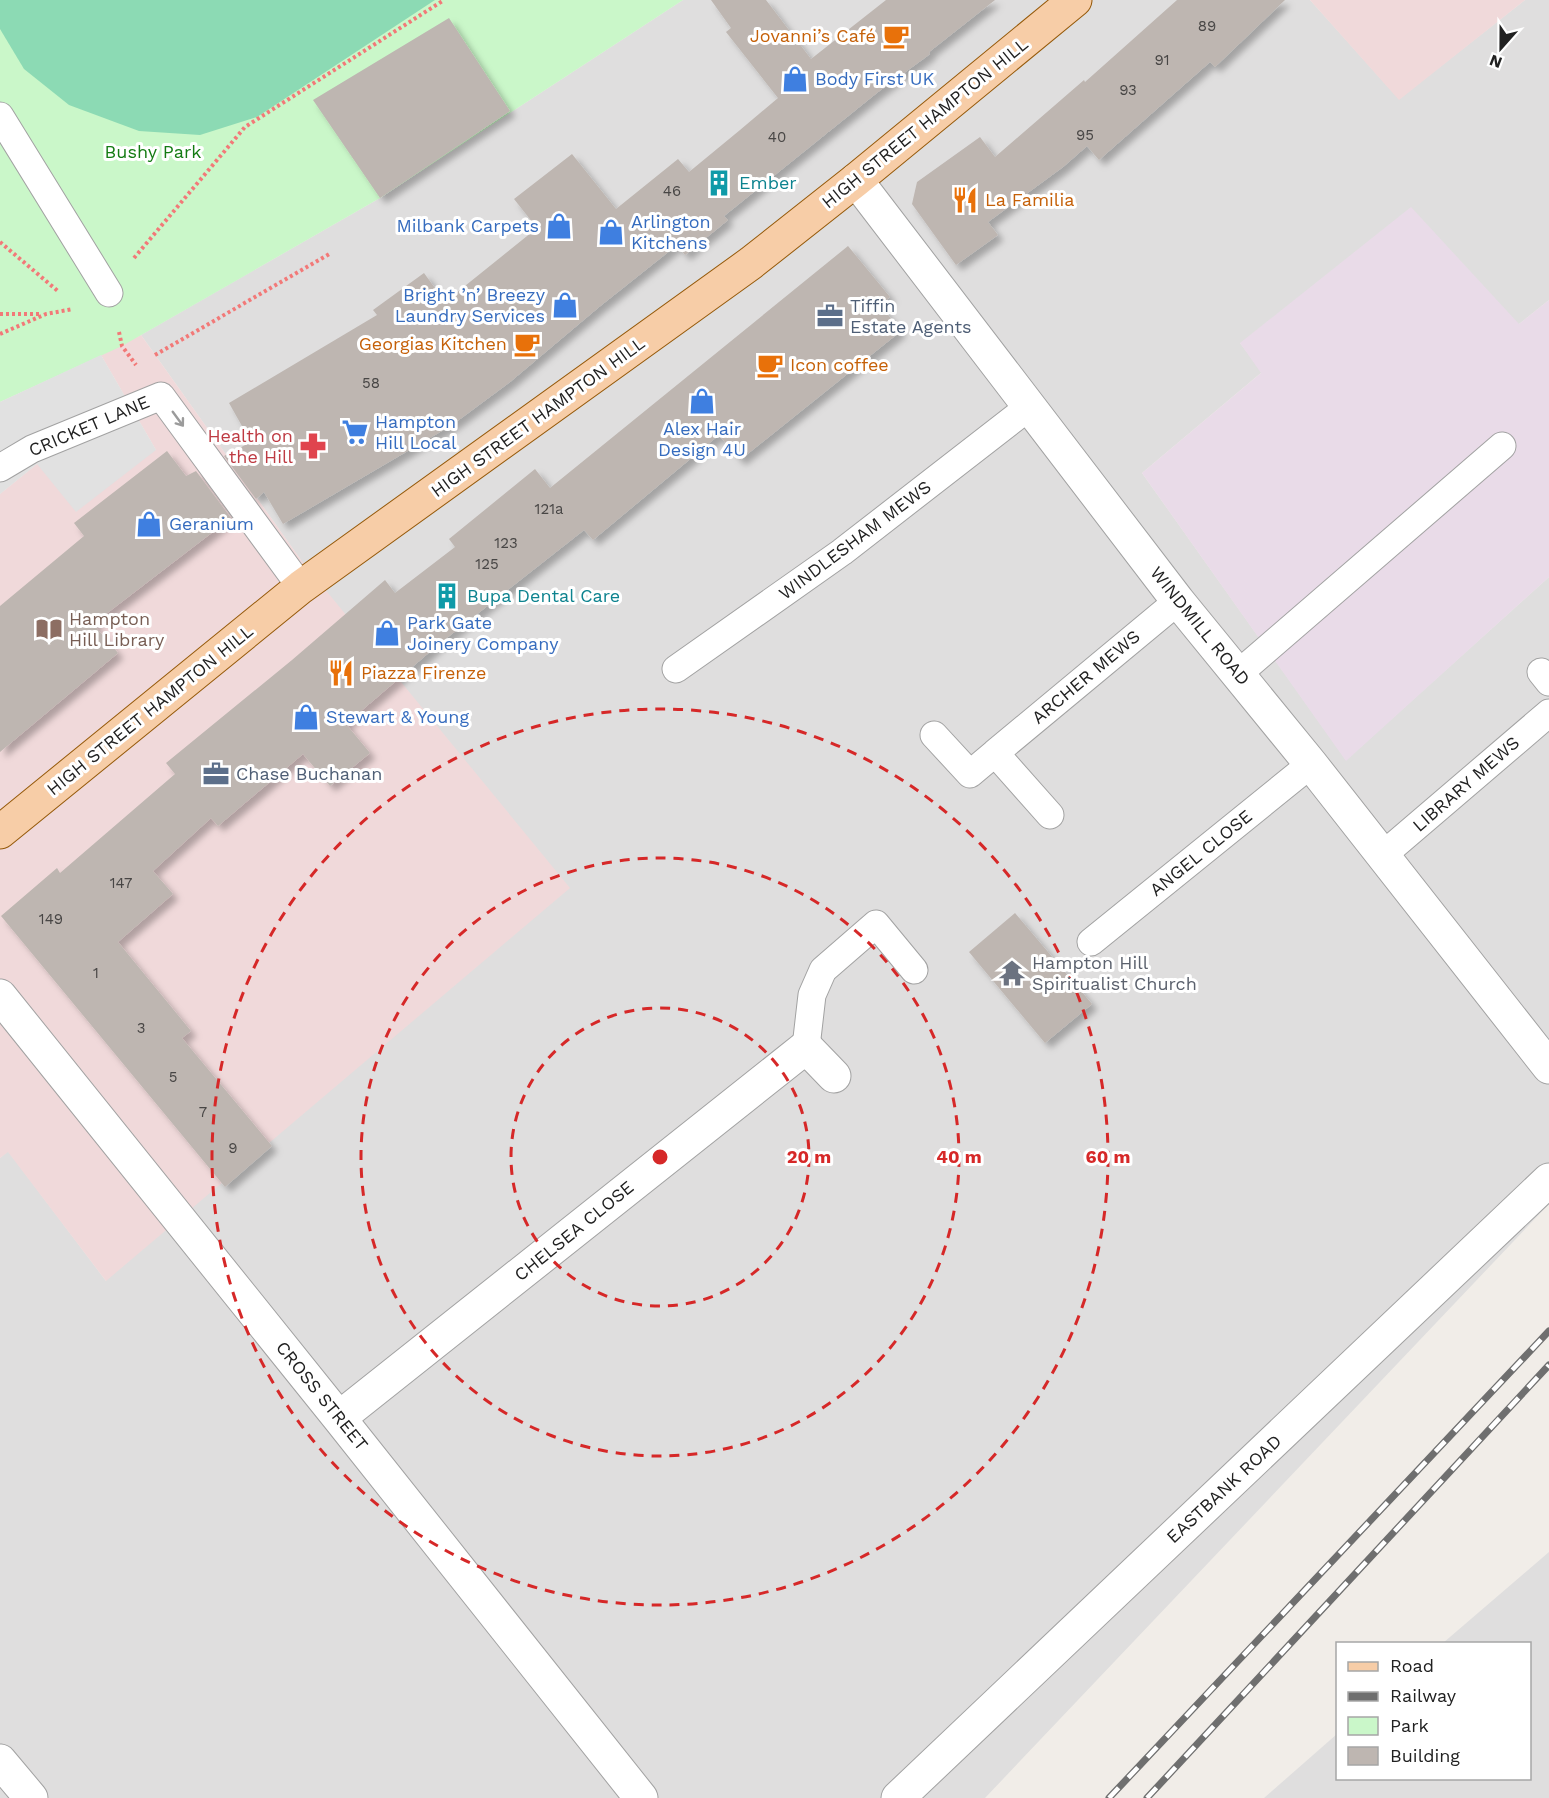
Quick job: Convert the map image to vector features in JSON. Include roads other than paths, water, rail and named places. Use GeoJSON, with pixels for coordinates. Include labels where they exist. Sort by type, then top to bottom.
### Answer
{"type":"FeatureCollection","features":[{"type":"Feature","properties":{"kind":"main road","name":"HIGH STREET HAMPTON HILL"},"geometry":{"type":"LineString","coordinates":[[0,832],[301,587],[751,263],[1075,0]]}},
{"type":"Feature","properties":{"kind":"street","name":"WINDMILL ROAD"},"geometry":{"type":"LineString","coordinates":[[856,180],[1178,601],[1547,1059]]}},
{"type":"Feature","properties":{"kind":"street","name":"CROSS STREET"},"geometry":{"type":"LineString","coordinates":[[0,996],[640,1798]]}},
{"type":"Feature","properties":{"kind":"street"},"geometry":{"type":"LineString","coordinates":[[806,1047],[834,1076]]}},
{"type":"Feature","properties":{"kind":"street","name":"CHELSEA CLOSE"},"geometry":{"type":"LineString","coordinates":[[339,1418],[806,1047]]}},
{"type":"Feature","properties":{"kind":"street","name":"EASTBANK ROAD"},"geometry":{"type":"LineString","coordinates":[[898,1798],[1549,1180]]}},
{"type":"Feature","properties":{"kind":"street"},"geometry":{"type":"LineString","coordinates":[[0,1761],[31,1798]]}},
{"type":"Feature","properties":{"kind":"lane"},"geometry":{"type":"LineString","coordinates":[[0,116],[109,293]]}},
{"type":"Feature","properties":{"kind":"lane","name":"CRICKET LANE"},"geometry":{"type":"LineString","coordinates":[[0,468],[32,449],[161,396],[301,587]]}},
{"type":"Feature","properties":{"kind":"lane","name":"WINDLESHAM MEWS"},"geometry":{"type":"LineString","coordinates":[[676,669],[842,552],[1030,406]]}},
{"type":"Feature","properties":{"kind":"lane"},"geometry":{"type":"LineString","coordinates":[[1238,674],[1503,446]]}},
{"type":"Feature","properties":{"kind":"lane","name":"ARCHER MEWS"},"geometry":{"type":"LineString","coordinates":[[934,735],[970,774],[1178,601]]}},
{"type":"Feature","properties":{"kind":"lane","name":"LIBRARY MEWS"},"geometry":{"type":"LineString","coordinates":[[1383,855],[1549,712]]}},
{"type":"Feature","properties":{"kind":"lane"},"geometry":{"type":"LineString","coordinates":[[995,753],[1050,815]]}},
{"type":"Feature","properties":{"kind":"lane","name":"ANGEL CLOSE"},"geometry":{"type":"LineString","coordinates":[[1091,942],[1311,764]]}},
{"type":"Feature","properties":{"kind":"lane"},"geometry":{"type":"LineString","coordinates":[[806,1047],[812,995],[823,970],[876,924],[914,970]]}},
{"type":"Feature","properties":{"kind":"railway"},"geometry":{"type":"LineString","coordinates":[[1109,1798],[1549,1331]]}},
{"type":"Feature","properties":{"kind":"railway"},"geometry":{"type":"LineString","coordinates":[[1147,1798],[1549,1365]]}},
{"type":"Feature","properties":{"kind":"place","name":"Jovanni’s Café"},"geometry":{"type":"Point","coordinates":[896,36]}},
{"type":"Feature","properties":{"kind":"place","name":"Body First UK"},"geometry":{"type":"Point","coordinates":[795,79]}},
{"type":"Feature","properties":{"kind":"place","name":"Ember"},"geometry":{"type":"Point","coordinates":[719,183]}},
{"type":"Feature","properties":{"kind":"place","name":"La Familia"},"geometry":{"type":"Point","coordinates":[965,200]}},
{"type":"Feature","properties":{"kind":"place","name":"Milbank Carpets"},"geometry":{"type":"Point","coordinates":[559,226]}},
{"type":"Feature","properties":{"kind":"place","name":"Arlington Kitchens"},"geometry":{"type":"Point","coordinates":[611,232]}},
{"type":"Feature","properties":{"kind":"place","name":"Bright ’n’ Breezy Laundry Services"},"geometry":{"type":"Point","coordinates":[565,305]}},
{"type":"Feature","properties":{"kind":"place","name":"Tiffin Estate Agents"},"geometry":{"type":"Point","coordinates":[830,316]}},
{"type":"Feature","properties":{"kind":"place","name":"Georgias Kitchen"},"geometry":{"type":"Point","coordinates":[527,344]}},
{"type":"Feature","properties":{"kind":"place","name":"Icon coffee"},"geometry":{"type":"Point","coordinates":[770,365]}},
{"type":"Feature","properties":{"kind":"place","name":"Alex Hair Design 4U"},"geometry":{"type":"Point","coordinates":[702,401]}},
{"type":"Feature","properties":{"kind":"place","name":"Hampton Hill Local"},"geometry":{"type":"Point","coordinates":[355,432]}},
{"type":"Feature","properties":{"kind":"place","name":"Health on the Hill"},"geometry":{"type":"Point","coordinates":[313,446]}},
{"type":"Feature","properties":{"kind":"place","name":"Geranium"},"geometry":{"type":"Point","coordinates":[149,524]}},
{"type":"Feature","properties":{"kind":"place","name":"Bupa Dental Care"},"geometry":{"type":"Point","coordinates":[447,596]}},
{"type":"Feature","properties":{"kind":"place","name":"Hampton Hill Library"},"geometry":{"type":"Point","coordinates":[49,629]}},
{"type":"Feature","properties":{"kind":"place","name":"Park Gate Joinery Company"},"geometry":{"type":"Point","coordinates":[387,633]}},
{"type":"Feature","properties":{"kind":"place","name":"Piazza Firenze"},"geometry":{"type":"Point","coordinates":[341,673]}},
{"type":"Feature","properties":{"kind":"place","name":"Stewart & Young"},"geometry":{"type":"Point","coordinates":[306,717]}},
{"type":"Feature","properties":{"kind":"place","name":"Chase Buchanan"},"geometry":{"type":"Point","coordinates":[216,774]}},
{"type":"Feature","properties":{"kind":"place","name":"Hampton Hill Spiritualist Church"},"geometry":{"type":"Point","coordinates":[1012,973]}},
{"type":"Feature","properties":{"kind":"park label","name":"Bushy Park"},"geometry":{"type":"Point","coordinates":[153,152]}}]}
